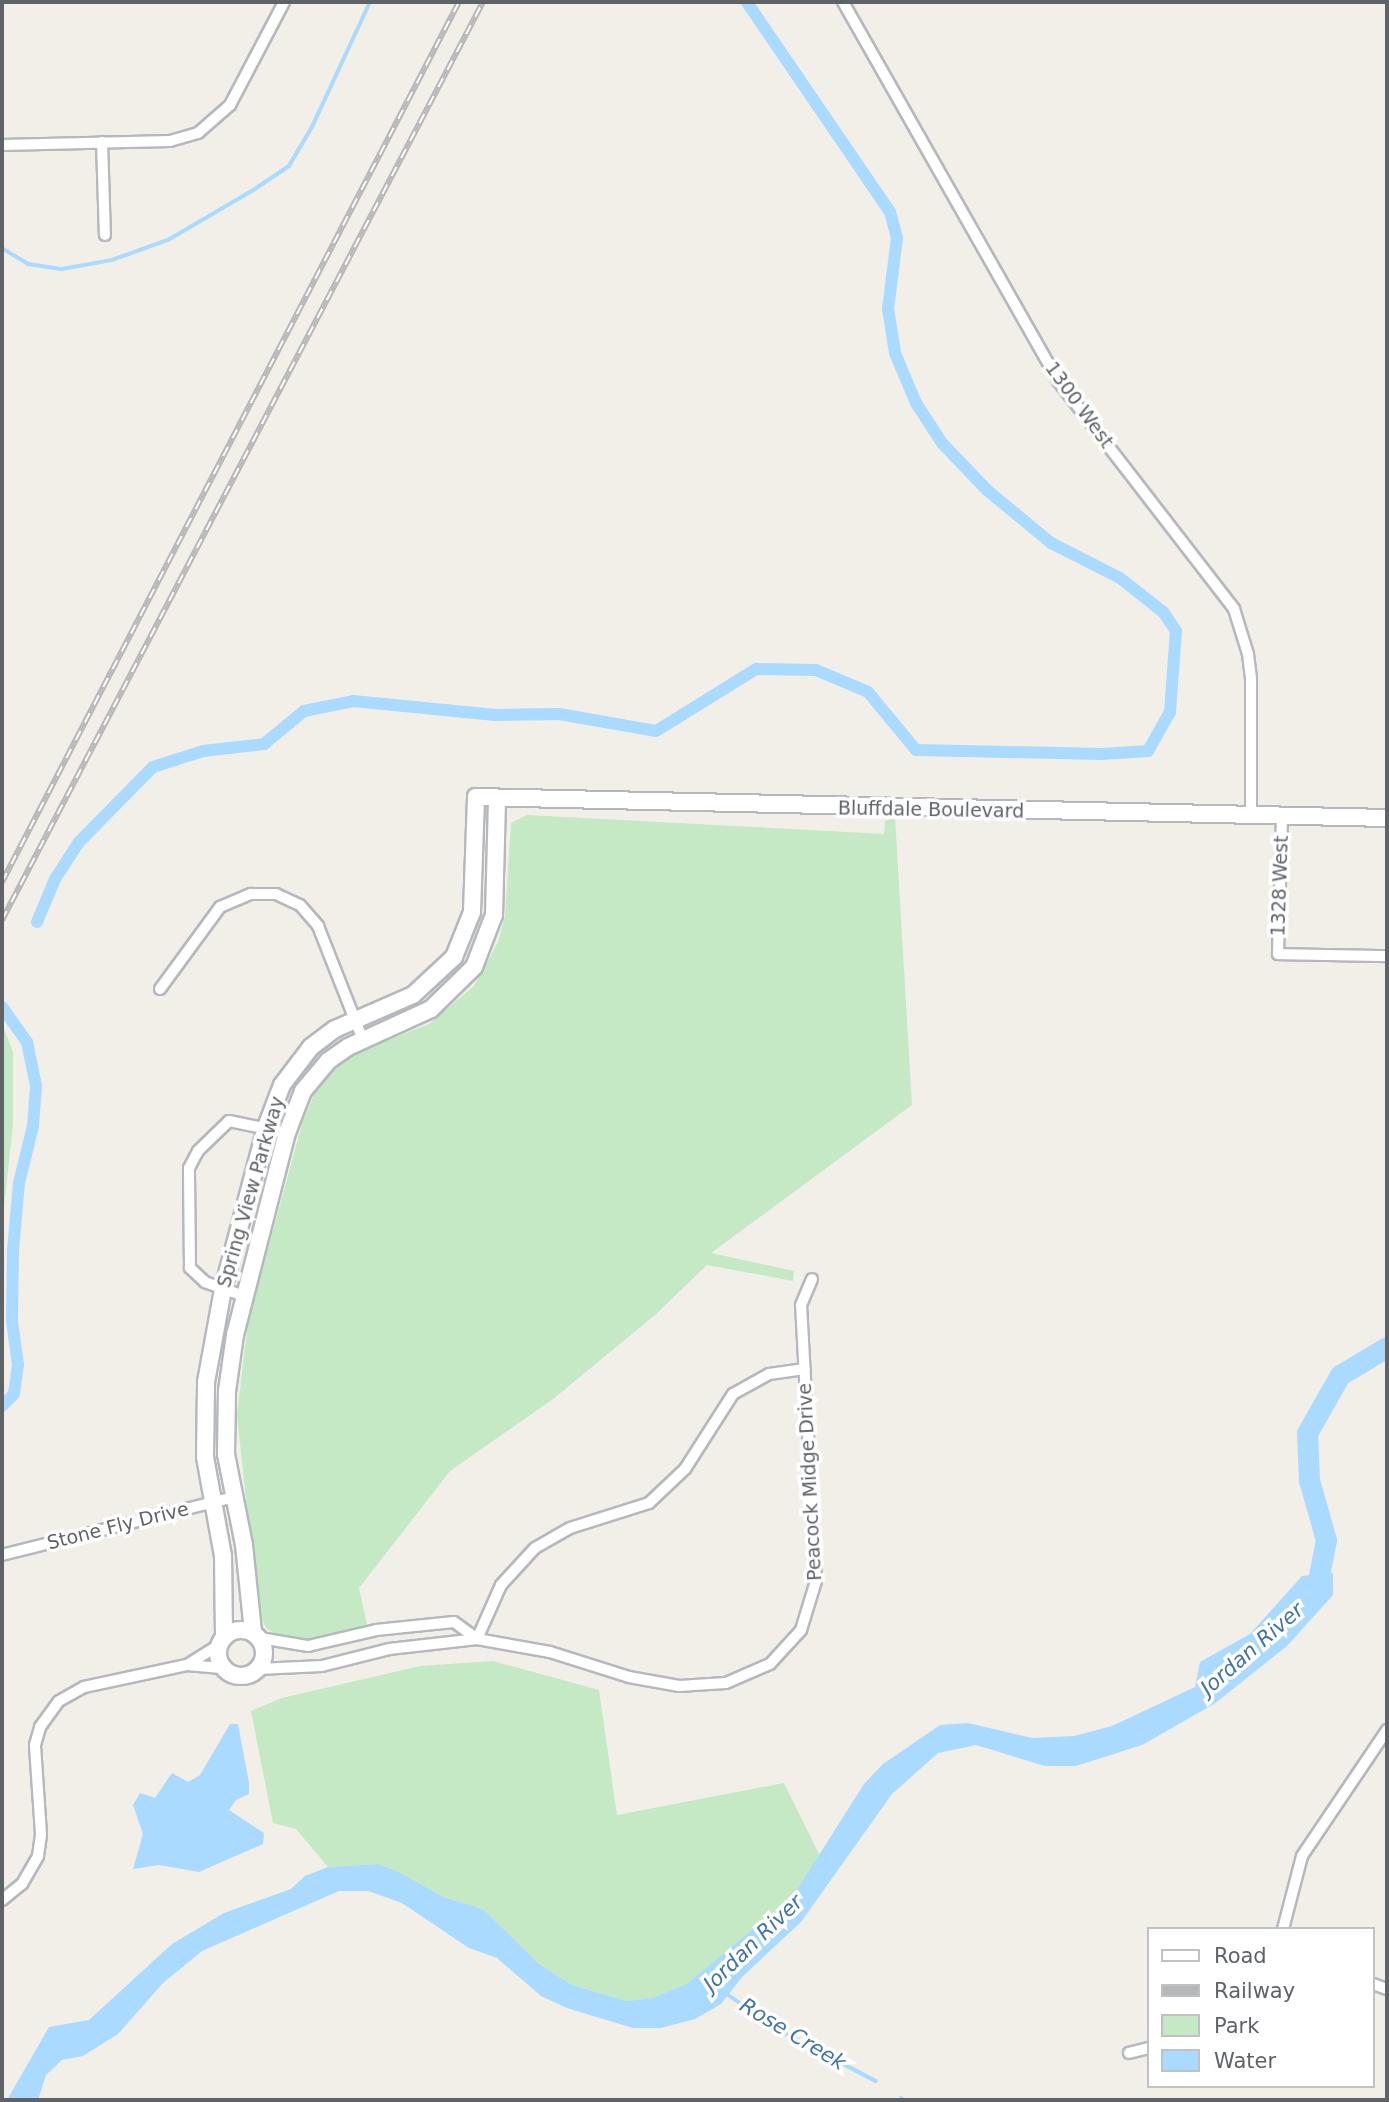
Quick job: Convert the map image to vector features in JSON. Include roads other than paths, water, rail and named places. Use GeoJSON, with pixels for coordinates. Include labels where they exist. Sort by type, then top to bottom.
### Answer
{"type":"FeatureCollection","features":[{"type":"Feature","properties":{"kind":"street"},"geometry":{"type":"LineString","coordinates":[[2,145],[170,141],[212,125],[230,105],[284,2]]}},
{"type":"Feature","properties":{"kind":"street","name":"1300 West"},"geometry":{"type":"LineString","coordinates":[[843,2],[1058,381],[1234,609],[1248,653],[1251,679],[1251,818]]}},
{"type":"Feature","properties":{"kind":"street"},"geometry":{"type":"LineString","coordinates":[[102,142],[105,235]]}},
{"type":"Feature","properties":{"kind":"street","name":"Bluffdale Boulevard"},"geometry":{"type":"LineString","coordinates":[[476,797],[1251,818],[1387,818]]}},
{"type":"Feature","properties":{"kind":"street","name":"Spring View Parkway"},"geometry":{"type":"LineString","coordinates":[[221,1641],[224,1564],[205,1457],[204,1402],[223,1289],[267,1127],[282,1085],[300,1058],[323,1037],[425,987],[461,945],[474,899],[476,797]]}},
{"type":"Feature","properties":{"kind":"street","name":"Spring View Parkway"},"geometry":{"type":"LineString","coordinates":[[256,1635],[234,1497],[225,1416],[230,1364],[244,1296],[287,1133],[310,1081],[337,1054],[415,1018],[444,1000],[481,954],[496,900],[497,798]]}},
{"type":"Feature","properties":{"kind":"street","name":"1328 West"},"geometry":{"type":"LineString","coordinates":[[1282,818],[1278,954],[1387,956]]}},
{"type":"Feature","properties":{"kind":"street"},"geometry":{"type":"LineString","coordinates":[[160,989],[220,907],[251,894],[276,894],[300,905],[318,926],[363,1040]]}},
{"type":"Feature","properties":{"kind":"street"},"geometry":{"type":"LineString","coordinates":[[244,1296],[200,1280],[188,1263],[189,1168],[198,1151],[229,1121],[287,1133]]}},
{"type":"Feature","properties":{"kind":"street","name":"Peacock Midge Drive"},"geometry":{"type":"LineString","coordinates":[[258,1670],[322,1666],[389,1649],[477,1639],[550,1652],[629,1677],[679,1686],[738,1680],[780,1656],[807,1619],[816,1581],[801,1305],[813,1279]]}},
{"type":"Feature","properties":{"kind":"street"},"geometry":{"type":"LineString","coordinates":[[477,1639],[500,1585],[535,1548],[570,1528],[649,1503],[685,1469],[733,1394],[769,1374],[805,1369]]}},
{"type":"Feature","properties":{"kind":"street","name":"Stone Fly Drive"},"geometry":{"type":"LineString","coordinates":[[2,1555],[234,1497]]}},
{"type":"Feature","properties":{"kind":"street","name":"Peacock Midge Drive"},"geometry":{"type":"LineString","coordinates":[[256,1635],[308,1646],[397,1627],[454,1622],[477,1639]]}},
{"type":"Feature","properties":{"kind":"street"},"geometry":{"type":"LineString","coordinates":[[2,1900],[22,1884],[38,1856],[41,1834],[33,1754],[40,1727],[52,1708],[84,1687],[187,1665],[224,1668],[240,1676],[258,1670],[265,1651],[256,1635],[238,1629],[187,1665]]}},
{"type":"Feature","properties":{"kind":"street"},"geometry":{"type":"LineString","coordinates":[[221,1641],[224,1668]]}},
{"type":"Feature","properties":{"kind":"street"},"geometry":{"type":"LineString","coordinates":[[1284,1927],[1302,1856],[1387,1730]]}},
{"type":"Feature","properties":{"kind":"street"},"geometry":{"type":"LineString","coordinates":[[1129,2053],[1148,2049]]}},
{"type":"Feature","properties":{"kind":"water"},"geometry":{"type":"Polygon","coordinates":[[[1333,1573],[1333,1595],[1287,1646],[1214,1704],[1142,1745],[1076,1766],[1045,1766],[976,1745],[938,1753],[892,1794],[801,1922],[742,1977],[721,2004],[695,2019],[661,2028],[633,2028],[567,2008],[541,1996],[497,1958],[469,1948],[402,1903],[368,1891],[339,1891],[202,1951],[163,1983],[118,2034],[83,2056],[62,2060],[46,2075],[38,2100],[7,2100],[49,2027],[89,2020],[172,1944],[224,1913],[291,1889],[305,1876],[328,1867],[378,1864],[396,1871],[443,1897],[483,1909],[539,1964],[572,1985],[627,2001],[653,1998],[687,1984],[793,1896],[864,1784],[883,1764],[940,1725],[968,1723],[1032,1738],[1074,1736],[1112,1726],[1195,1687],[1200,1662],[1250,1634],[1302,1576],[1333,1573]]]}},
{"type":"Feature","properties":{"kind":"water"},"geometry":{"type":"Polygon","coordinates":[[[230,1724],[238,1724],[249,1794],[236,1800],[229,1810],[264,1833],[263,1844],[199,1872],[159,1865],[133,1869],[143,1834],[133,1805],[140,1793],[155,1798],[172,1773],[188,1782],[200,1775],[230,1724]]]}},
{"type":"Feature","properties":{"kind":"waterway"},"geometry":{"type":"LineString","coordinates":[[2,248],[29,264],[62,269],[112,260],[168,240],[252,191],[289,166],[312,127],[370,2]]}},
{"type":"Feature","properties":{"kind":"waterway"},"geometry":{"type":"LineString","coordinates":[[37,922],[55,879],[79,842],[153,767],[203,751],[264,744],[304,711],[353,701],[495,715],[559,714],[656,731],[756,669],[816,670],[868,692],[916,750],[1102,754],[1148,751],[1170,712],[1176,631],[1163,612],[1120,578],[1051,543],[987,490],[942,443],[916,403],[895,353],[888,309],[897,238],[890,212],[747,2]]}},
{"type":"Feature","properties":{"kind":"waterway"},"geometry":{"type":"LineString","coordinates":[[2,1007],[27,1042],[36,1086],[33,1126],[19,1183],[13,1250],[12,1321],[18,1365],[14,1394],[2,1406]]}},
{"type":"Feature","properties":{"kind":"waterway","name":"Jordan River"},"geometry":{"type":"LineString","coordinates":[[1309,1600],[1315,1595],[1326,1540],[1309,1480],[1307,1433],[1340,1375],[1387,1347]]}},
{"type":"Feature","properties":{"kind":"waterway","name":"Rose Creek"},"geometry":{"type":"LineString","coordinates":[[724,1992],[781,2031],[876,2081]]}},
{"type":"Feature","properties":{"kind":"railway"},"geometry":{"type":"LineString","coordinates":[[2,882],[459,2]]}},
{"type":"Feature","properties":{"kind":"railway"},"geometry":{"type":"LineString","coordinates":[[2,920],[483,2]]}}]}
